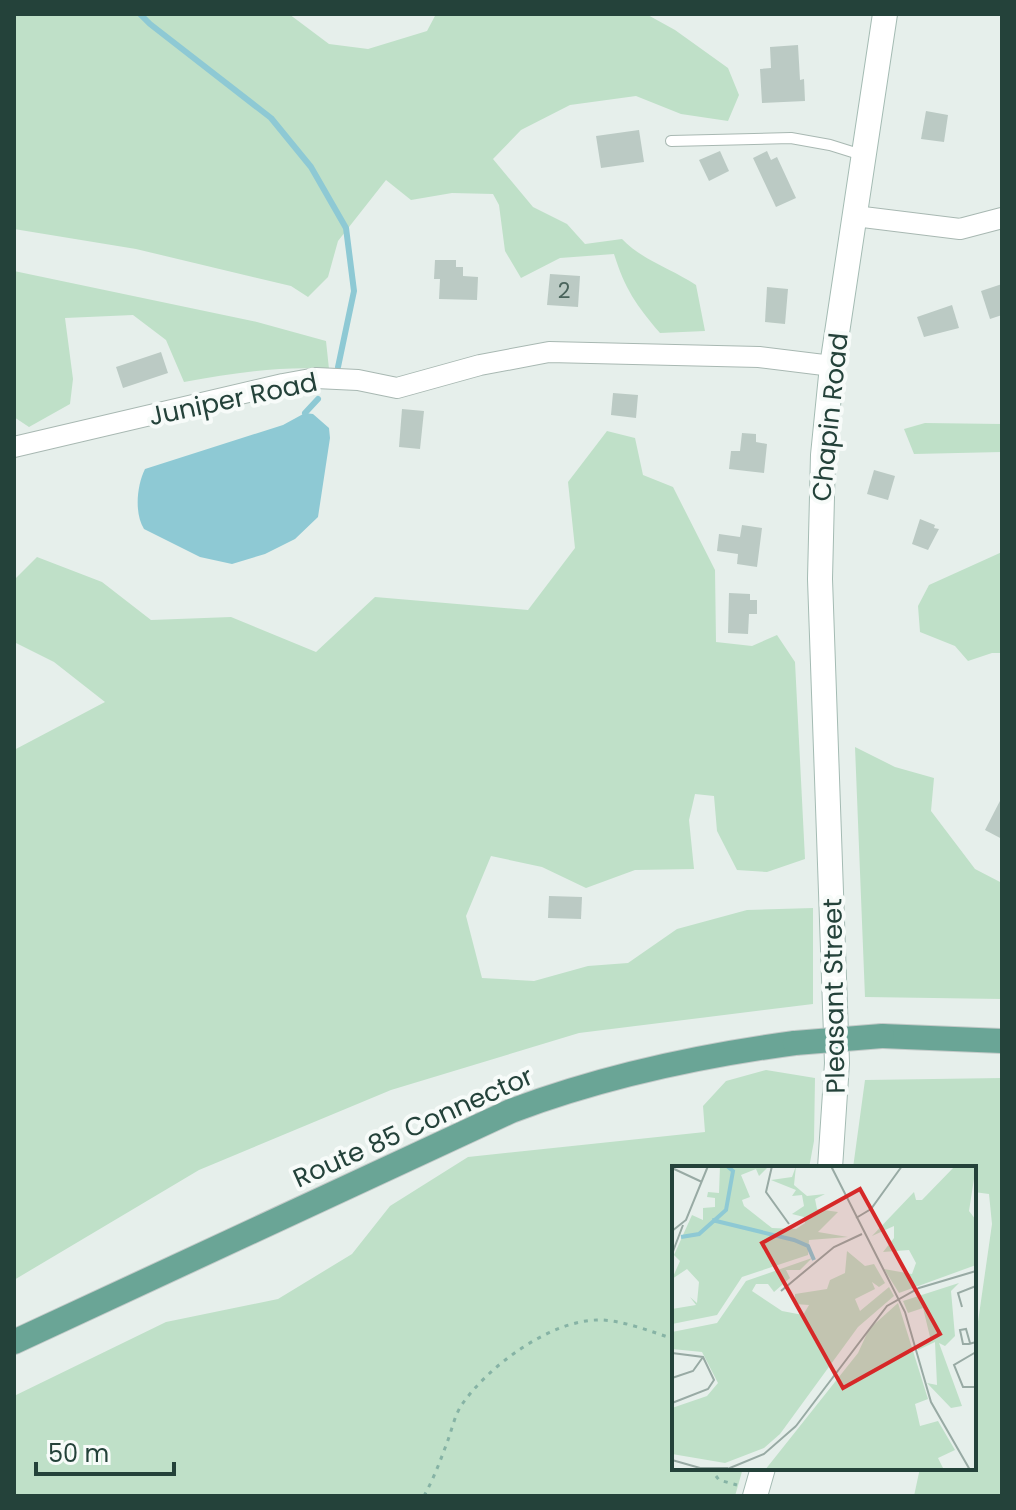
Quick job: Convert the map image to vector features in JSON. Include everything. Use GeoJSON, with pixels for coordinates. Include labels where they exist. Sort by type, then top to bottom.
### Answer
{"type":"FeatureCollection","features":[{"type":"Feature","properties":{"kind":"main road","name":"Route 85 Connector"},"geometry":{"type":"LineString","coordinates":[[14,1342],[456,1134],[511,1111],[598,1082],[675,1062],[795,1043],[882,1036],[1002,1041]]}},
{"type":"Feature","properties":{"kind":"street","name":"Chapin Road"},"geometry":{"type":"LineString","coordinates":[[829,823],[820,538],[823,455],[832,366],[885,14]]}},
{"type":"Feature","properties":{"kind":"street"},"geometry":{"type":"LineString","coordinates":[[855,216],[960,229],[1002,218]]}},
{"type":"Feature","properties":{"kind":"street","name":"Juniper Road"},"geometry":{"type":"LineString","coordinates":[[14,447],[316,378],[358,380],[397,388],[480,365],[549,352],[759,357],[832,366]]}},
{"type":"Feature","properties":{"kind":"street","name":"Pleasant Street"},"geometry":{"type":"LineString","coordinates":[[829,823],[837,1074],[830,1166]]}},
{"type":"Feature","properties":{"kind":"lane"},"geometry":{"type":"LineString","coordinates":[[671,141],[791,138],[830,145],[864,156]]}},
{"type":"Feature","properties":{"kind":"path"},"geometry":{"type":"LineString","coordinates":[[424,1496],[435,1475],[459,1408],[482,1381],[513,1354],[549,1331],[597,1320],[643,1328],[672,1338]]}},
{"type":"Feature","properties":{"kind":"path"},"geometry":{"type":"LineString","coordinates":[[712,1470],[719,1480],[758,1485]]}},
{"type":"Feature","properties":{"kind":"green space"},"geometry":{"type":"Polygon","coordinates":[[[14,14],[289,14],[329,44],[368,49],[427,31],[436,14],[646,14],[675,30],[728,68],[739,95],[728,121],[681,114],[636,96],[570,105],[521,130],[493,159],[533,207],[567,224],[585,244],[622,239],[648,259],[696,285],[705,331],[660,333],[632,296],[614,254],[560,258],[521,278],[505,251],[499,205],[493,194],[452,193],[411,200],[386,180],[338,241],[328,277],[308,297],[291,286],[136,249],[14,229],[14,14]]]}},
{"type":"Feature","properties":{"kind":"green space"},"geometry":{"type":"Polygon","coordinates":[[[14,271],[257,322],[326,341],[329,369],[256,371],[184,382],[166,340],[133,315],[65,318],[73,379],[70,404],[29,427],[14,417],[14,271]]]}},
{"type":"Feature","properties":{"kind":"green space"},"geometry":{"type":"Polygon","coordinates":[[[925,423],[1002,424],[1002,452],[914,454],[904,429],[925,423]]]}},
{"type":"Feature","properties":{"kind":"green space"},"geometry":{"type":"Polygon","coordinates":[[[607,431],[635,438],[643,475],[673,487],[715,570],[716,642],[752,646],[777,635],[795,662],[805,859],[767,872],[737,870],[717,831],[714,796],[695,794],[689,820],[694,869],[635,870],[586,888],[542,867],[491,856],[466,916],[482,978],[534,981],[588,966],[628,963],[677,929],[747,910],[813,908],[813,1004],[579,1033],[391,1090],[199,1170],[14,1280],[14,750],[105,702],[54,662],[14,642],[14,580],[37,557],[102,582],[151,620],[231,617],[316,652],[375,597],[528,610],[575,548],[568,482],[607,431]]]}},
{"type":"Feature","properties":{"kind":"green space"},"geometry":{"type":"Polygon","coordinates":[[[1002,552],[1002,653],[968,661],[955,646],[920,632],[918,606],[929,585],[1002,552]]]}},
{"type":"Feature","properties":{"kind":"green space"},"geometry":{"type":"Polygon","coordinates":[[[855,747],[895,767],[934,778],[931,811],[975,869],[1002,883],[1002,999],[865,997],[855,747]]]}},
{"type":"Feature","properties":{"kind":"green space"},"geometry":{"type":"Polygon","coordinates":[[[766,1070],[815,1078],[814,1141],[809,1166],[672,1166],[672,1470],[742,1470],[735,1496],[14,1496],[14,1396],[166,1322],[278,1299],[352,1254],[390,1206],[468,1157],[705,1132],[703,1106],[726,1081],[766,1070]]]}},
{"type":"Feature","properties":{"kind":"green space"},"geometry":{"type":"Polygon","coordinates":[[[1002,1078],[1002,1496],[914,1496],[920,1470],[976,1470],[976,1328],[992,1224],[989,1194],[976,1192],[976,1166],[853,1166],[865,1080],[1002,1078]]]}},
{"type":"Feature","properties":{"kind":"water"},"geometry":{"type":"Polygon","coordinates":[[[305,413],[313,414],[329,428],[330,438],[318,517],[295,539],[265,554],[232,564],[200,557],[144,529],[138,499],[145,469],[283,425],[305,413]]]}},
{"type":"Feature","properties":{"kind":"building"},"geometry":{"type":"Polygon","coordinates":[[[798,45],[805,101],[762,103],[760,69],[771,68],[770,47],[798,45]]]}},
{"type":"Feature","properties":{"kind":"building"},"geometry":{"type":"Polygon","coordinates":[[[926,111],[948,115],[944,142],[921,139],[926,111]]]}},
{"type":"Feature","properties":{"kind":"building"},"geometry":{"type":"Polygon","coordinates":[[[639,130],[644,162],[601,168],[596,136],[639,130]]]}},
{"type":"Feature","properties":{"kind":"building"},"geometry":{"type":"Polygon","coordinates":[[[720,151],[729,171],[709,181],[699,160],[720,151]]]}},
{"type":"Feature","properties":{"kind":"building"},"geometry":{"type":"Polygon","coordinates":[[[767,151],[771,160],[777,157],[796,198],[776,207],[753,158],[767,151]]]}},
{"type":"Feature","properties":{"kind":"building"},"geometry":{"type":"Polygon","coordinates":[[[435,260],[456,260],[456,267],[463,267],[463,276],[478,277],[477,300],[439,299],[440,279],[434,279],[435,260]]]}},
{"type":"Feature","properties":{"kind":"building"},"geometry":{"type":"Polygon","coordinates":[[[550,274],[580,276],[578,307],[547,305],[550,274]]]}},
{"type":"Feature","properties":{"kind":"building"},"geometry":{"type":"Polygon","coordinates":[[[1002,284],[1002,315],[990,319],[981,291],[1002,284]]]}},
{"type":"Feature","properties":{"kind":"building"},"geometry":{"type":"Polygon","coordinates":[[[767,287],[788,289],[785,324],[765,322],[767,287]]]}},
{"type":"Feature","properties":{"kind":"building"},"geometry":{"type":"Polygon","coordinates":[[[952,305],[959,328],[924,337],[917,317],[952,305]]]}},
{"type":"Feature","properties":{"kind":"building"},"geometry":{"type":"Polygon","coordinates":[[[161,352],[168,373],[123,388],[116,367],[161,352]]]}},
{"type":"Feature","properties":{"kind":"building"},"geometry":{"type":"Polygon","coordinates":[[[613,393],[638,395],[636,418],[611,415],[613,393]]]}},
{"type":"Feature","properties":{"kind":"building"},"geometry":{"type":"Polygon","coordinates":[[[402,409],[424,411],[420,449],[399,447],[402,409]]]}},
{"type":"Feature","properties":{"kind":"building"},"geometry":{"type":"Polygon","coordinates":[[[742,433],[756,434],[756,442],[767,444],[764,473],[729,469],[731,451],[740,451],[742,433]]]}},
{"type":"Feature","properties":{"kind":"building"},"geometry":{"type":"Polygon","coordinates":[[[874,470],[895,476],[888,500],[867,494],[874,470]]]}},
{"type":"Feature","properties":{"kind":"building"},"geometry":{"type":"Polygon","coordinates":[[[920,519],[939,529],[928,550],[912,544],[920,519]]]}},
{"type":"Feature","properties":{"kind":"building"},"geometry":{"type":"Polygon","coordinates":[[[742,525],[762,528],[757,567],[737,564],[738,554],[717,551],[719,534],[740,537],[742,525]]]}},
{"type":"Feature","properties":{"kind":"building"},"geometry":{"type":"Polygon","coordinates":[[[729,593],[750,594],[750,600],[757,600],[757,614],[749,614],[748,634],[728,633],[729,593]]]}},
{"type":"Feature","properties":{"kind":"building"},"geometry":{"type":"Polygon","coordinates":[[[1002,797],[1002,839],[985,830],[1002,797]]]}},
{"type":"Feature","properties":{"kind":"building"},"geometry":{"type":"Polygon","coordinates":[[[549,896],[582,897],[581,919],[548,918],[549,896]]]}},
{"type":"Feature","properties":{"kind":"waterway"},"geometry":{"type":"LineString","coordinates":[[140,14],[271,118],[311,167],[346,228],[354,291],[338,367]]}},
{"type":"Feature","properties":{"kind":"waterway"},"geometry":{"type":"LineString","coordinates":[[305,413],[318,399]]}}]}
